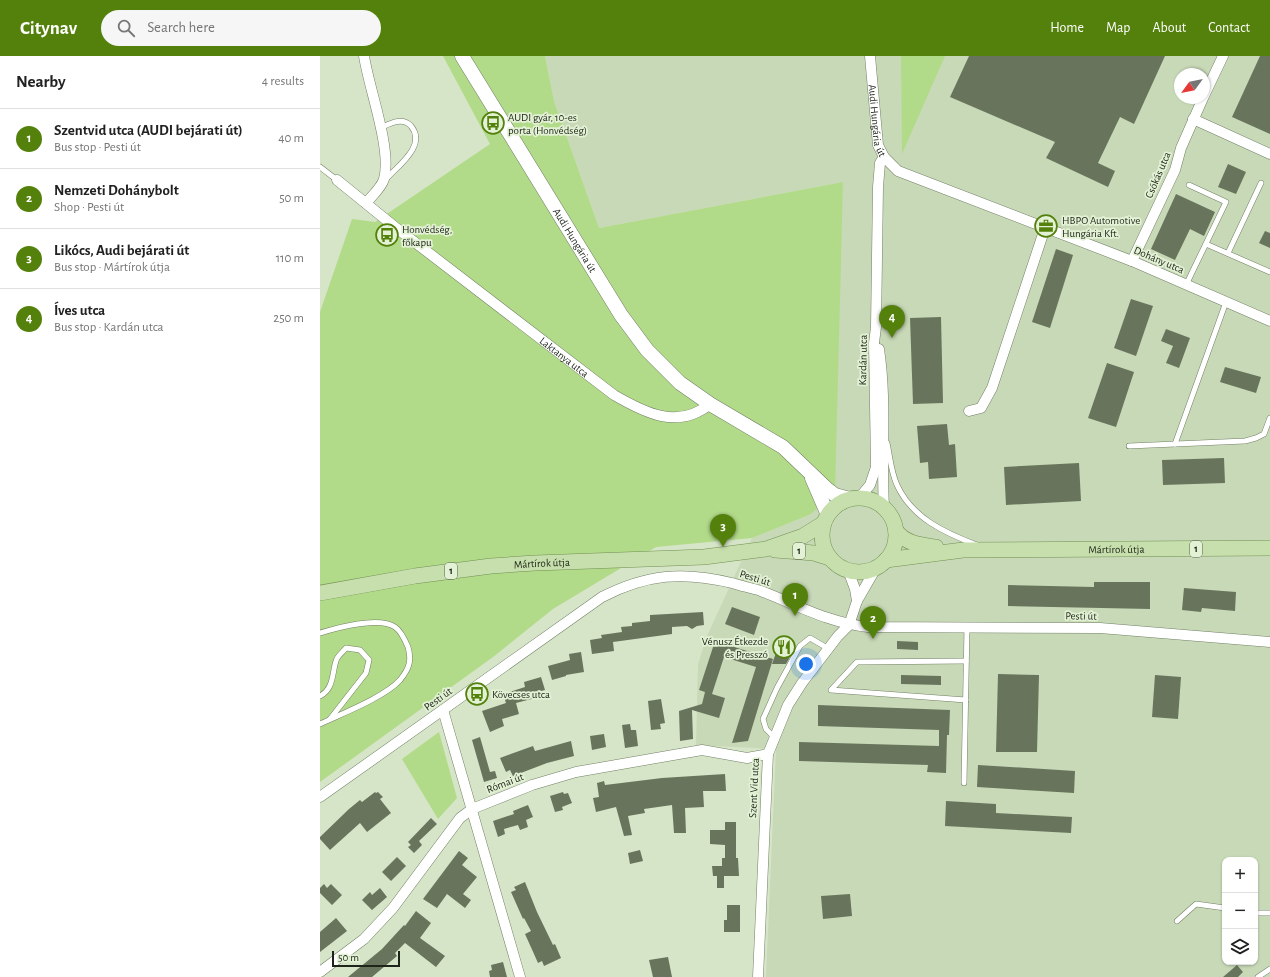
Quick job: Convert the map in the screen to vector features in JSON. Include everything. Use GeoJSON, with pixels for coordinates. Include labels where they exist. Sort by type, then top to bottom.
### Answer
{"type":"FeatureCollection","features":[{"type":"Feature","properties":{"kind":"main road"},"geometry":{"type":"LineString","coordinates":[[854,499],[877,503],[884,508]]}},
{"type":"Feature","properties":{"kind":"main road","name":"Mártírok útja"},"geometry":{"type":"LineString","coordinates":[[320,593],[415,576],[491,566],[704,557],[766,549],[803,536],[826,519],[835,507],[854,499]]}},
{"type":"Feature","properties":{"kind":"main road","name":"Mártírok útja"},"geometry":{"type":"LineString","coordinates":[[884,508],[892,519],[896,531],[908,541],[918,545],[963,550],[1270,548]]}},
{"type":"Feature","properties":{"kind":"main road"},"geometry":{"type":"LineString","coordinates":[[826,519],[823,530],[824,545],[830,558]]}},
{"type":"Feature","properties":{"kind":"main road"},"geometry":{"type":"LineString","coordinates":[[881,564],[893,550],[896,531]]}},
{"type":"Feature","properties":{"kind":"main road","name":"Mártírok útja"},"geometry":{"type":"LineString","coordinates":[[766,549],[814,553],[830,558],[848,570],[858,572],[881,564],[963,550]]}},
{"type":"Feature","properties":{"kind":"street"},"geometry":{"type":"LineString","coordinates":[[364,56],[368,78],[382,127],[386,169],[384,181],[366,204]]}},
{"type":"Feature","properties":{"kind":"street","name":"Audi Hungária út"},"geometry":{"type":"LineString","coordinates":[[462,56],[632,331],[663,368],[680,383],[710,404]]}},
{"type":"Feature","properties":{"kind":"street","name":"Audi Hungária út"},"geometry":{"type":"LineString","coordinates":[[870,56],[878,145],[884,157],[880,164],[878,187],[876,327]]}},
{"type":"Feature","properties":{"kind":"street","name":"Csókás utca"},"geometry":{"type":"LineString","coordinates":[[1210,84],[1223,56]]}},
{"type":"Feature","properties":{"kind":"street","name":"Csókás utca"},"geometry":{"type":"LineString","coordinates":[[1132,262],[1175,170],[1193,119],[1200,104]]}},
{"type":"Feature","properties":{"kind":"street"},"geometry":{"type":"LineString","coordinates":[[1193,119],[1270,154]]}},
{"type":"Feature","properties":{"kind":"street","name":"Dohány utca"},"geometry":{"type":"LineString","coordinates":[[884,157],[898,171],[1132,262],[1270,321]]}},
{"type":"Feature","properties":{"kind":"street","name":"Laktanya utca"},"geometry":{"type":"LineString","coordinates":[[337,180],[614,395],[639,409],[659,417],[677,417],[702,411],[710,404]]}},
{"type":"Feature","properties":{"kind":"street"},"geometry":{"type":"LineString","coordinates":[[969,411],[981,408],[992,388],[1045,228]]}},
{"type":"Feature","properties":{"kind":"street","name":"Kardán utca"},"geometry":{"type":"LineString","coordinates":[[876,327],[882,369],[884,508]]}},
{"type":"Feature","properties":{"kind":"street","name":"Kardán utca"},"geometry":{"type":"LineString","coordinates":[[854,499],[870,485],[876,466],[874,343],[876,327]]}},
{"type":"Feature","properties":{"kind":"street"},"geometry":{"type":"LineString","coordinates":[[710,404],[772,440],[796,458],[809,472],[835,495],[854,499]]}},
{"type":"Feature","properties":{"kind":"street"},"geometry":{"type":"LineString","coordinates":[[809,472],[826,519]]}},
{"type":"Feature","properties":{"kind":"street","name":"Szent Vid utca"},"geometry":{"type":"LineString","coordinates":[[758,977],[768,754],[774,737],[792,699],[802,683],[848,625],[856,601],[881,564]]}},
{"type":"Feature","properties":{"kind":"street"},"geometry":{"type":"LineString","coordinates":[[848,570],[855,589],[856,601]]}},
{"type":"Feature","properties":{"kind":"street","name":"Pesti út"},"geometry":{"type":"LineString","coordinates":[[320,797],[602,597],[639,581],[658,577],[679,576],[714,579],[759,590],[829,619],[848,625],[868,627],[1100,628],[1270,642]]}},
{"type":"Feature","properties":{"kind":"street"},"geometry":{"type":"LineString","coordinates":[[443,710],[520,977]]}},
{"type":"Feature","properties":{"kind":"street","name":"Római út"},"geometry":{"type":"LineString","coordinates":[[320,972],[364,939],[393,908],[460,818],[472,809],[532,785],[576,772],[621,763],[702,750],[747,758],[768,754]]}},
{"type":"Feature","properties":{"kind":"lane"},"geometry":{"type":"LineString","coordinates":[[382,127],[398,121],[408,123],[416,132],[417,141],[412,150],[384,181]]}},
{"type":"Feature","properties":{"kind":"lane"},"geometry":{"type":"LineString","coordinates":[[320,166],[337,180]]}},
{"type":"Feature","properties":{"kind":"lane"},"geometry":{"type":"LineString","coordinates":[[1228,253],[1261,183]]}},
{"type":"Feature","properties":{"kind":"lane"},"geometry":{"type":"LineString","coordinates":[[1186,285],[1226,202],[1189,185]]}},
{"type":"Feature","properties":{"kind":"lane"},"geometry":{"type":"LineString","coordinates":[[1206,244],[1270,272]]}},
{"type":"Feature","properties":{"kind":"lane"},"geometry":{"type":"LineString","coordinates":[[1175,444],[1226,302]]}},
{"type":"Feature","properties":{"kind":"lane"},"geometry":{"type":"LineString","coordinates":[[1129,446],[1244,441],[1264,434],[1270,418]]}},
{"type":"Feature","properties":{"kind":"lane"},"geometry":{"type":"LineString","coordinates":[[884,434],[897,485],[907,503],[932,524],[953,536],[991,550]]}},
{"type":"Feature","properties":{"kind":"lane"},"geometry":{"type":"LineString","coordinates":[[320,633],[351,625],[381,623],[394,626],[405,639],[411,657],[409,668],[398,681],[373,698],[320,724]]}},
{"type":"Feature","properties":{"kind":"lane"},"geometry":{"type":"LineString","coordinates":[[964,783],[967,627]]}},
{"type":"Feature","properties":{"kind":"lane"},"geometry":{"type":"LineString","coordinates":[[774,737],[766,729],[763,719],[777,688],[800,646],[810,638],[829,649]]}},
{"type":"Feature","properties":{"kind":"lane"},"geometry":{"type":"LineString","coordinates":[[320,696],[333,680],[336,659],[346,648],[360,650],[368,660],[366,673],[329,720]]}},
{"type":"Feature","properties":{"kind":"lane"},"geometry":{"type":"LineString","coordinates":[[966,661],[856,662],[831,690],[966,700]]}},
{"type":"Feature","properties":{"kind":"lane"},"geometry":{"type":"LineString","coordinates":[[1177,921],[1196,904],[1222,908]]}},
{"type":"Feature","properties":{"kind":"lane"},"geometry":{"type":"LineString","coordinates":[[1258,913],[1270,913]]}},
{"type":"Feature","properties":{"kind":"lane"},"geometry":{"type":"LineString","coordinates":[[1258,977],[1270,969]]}},
{"type":"Feature","properties":{"kind":"shaded area"},"geometry":{"type":"Polygon","coordinates":[[[545,56],[1270,56],[1270,977],[766,977],[776,749],[696,745],[698,664],[707,636],[752,538],[809,515],[843,182],[599,228],[554,101],[545,56]]]}},
{"type":"Feature","properties":{"kind":"green space"},"geometry":{"type":"Polygon","coordinates":[[[443,56],[545,56],[554,101],[599,228],[843,182],[835,495],[809,515],[752,538],[656,547],[553,609],[493,657],[320,782],[320,312],[352,219],[375,222],[490,144],[443,56]]]}},
{"type":"Feature","properties":{"kind":"green space"},"geometry":{"type":"Polygon","coordinates":[[[901,56],[945,56],[902,154],[901,56]]]}},
{"type":"Feature","properties":{"kind":"green space"},"geometry":{"type":"Polygon","coordinates":[[[439,732],[457,798],[438,819],[402,759],[439,732]]]}},
{"type":"Feature","properties":{"kind":"building"},"geometry":{"type":"Polygon","coordinates":[[[969,56],[1165,56],[1134,124],[1120,117],[1098,163],[1115,171],[1108,187],[1046,158],[1055,142],[950,97],[969,56]]]}},
{"type":"Feature","properties":{"kind":"building"},"geometry":{"type":"Polygon","coordinates":[[[1260,56],[1270,56],[1270,134],[1232,117],[1260,56]]]}},
{"type":"Feature","properties":{"kind":"building"},"geometry":{"type":"Polygon","coordinates":[[[1228,164],[1246,172],[1236,194],[1218,187],[1228,164]]]}},
{"type":"Feature","properties":{"kind":"building"},"geometry":{"type":"Polygon","coordinates":[[[1176,194],[1215,212],[1204,236],[1190,229],[1175,260],[1151,249],[1176,194]]]}},
{"type":"Feature","properties":{"kind":"building"},"geometry":{"type":"Polygon","coordinates":[[[1265,231],[1270,233],[1270,248],[1259,243],[1265,231]]]}},
{"type":"Feature","properties":{"kind":"building"},"geometry":{"type":"Polygon","coordinates":[[[1056,249],[1073,255],[1050,328],[1032,322],[1056,249]]]}},
{"type":"Feature","properties":{"kind":"building"},"geometry":{"type":"Polygon","coordinates":[[[1131,299],[1153,306],[1136,356],[1114,348],[1131,299]]]}},
{"type":"Feature","properties":{"kind":"building"},"geometry":{"type":"Polygon","coordinates":[[[941,317],[943,403],[913,404],[910,318],[941,317]]]}},
{"type":"Feature","properties":{"kind":"building"},"geometry":{"type":"Polygon","coordinates":[[[1166,329],[1190,338],[1179,368],[1166,363],[1173,346],[1161,341],[1166,329]]]}},
{"type":"Feature","properties":{"kind":"building"},"geometry":{"type":"Polygon","coordinates":[[[1107,363],[1134,372],[1116,427],[1088,418],[1107,363]]]}},
{"type":"Feature","properties":{"kind":"building"},"geometry":{"type":"Polygon","coordinates":[[[1225,367],[1261,377],[1256,393],[1220,382],[1225,367]]]}},
{"type":"Feature","properties":{"kind":"building"},"geometry":{"type":"Polygon","coordinates":[[[947,424],[949,445],[955,444],[957,477],[929,479],[928,462],[920,463],[917,426],[947,424]]]}},
{"type":"Feature","properties":{"kind":"building"},"geometry":{"type":"Polygon","coordinates":[[[1224,458],[1225,483],[1163,485],[1162,460],[1224,458]]]}},
{"type":"Feature","properties":{"kind":"building"},"geometry":{"type":"Polygon","coordinates":[[[1079,463],[1081,501],[1006,505],[1004,467],[1079,463]]]}},
{"type":"Feature","properties":{"kind":"building"},"geometry":{"type":"Polygon","coordinates":[[[1094,582],[1150,582],[1150,609],[1008,606],[1008,585],[1094,587],[1094,582]]]}},
{"type":"Feature","properties":{"kind":"building"},"geometry":{"type":"Polygon","coordinates":[[[1184,588],[1236,592],[1235,611],[1202,608],[1201,612],[1182,610],[1184,588]]]}},
{"type":"Feature","properties":{"kind":"building"},"geometry":{"type":"Polygon","coordinates":[[[732,607],[760,617],[754,635],[725,624],[732,607]]]}},
{"type":"Feature","properties":{"kind":"building"},"geometry":{"type":"Polygon","coordinates":[[[703,612],[704,625],[697,626],[692,629],[687,626],[672,627],[672,634],[613,642],[614,651],[592,654],[590,640],[602,638],[601,635],[622,632],[621,627],[632,626],[632,623],[650,621],[650,615],[703,612]]]}},
{"type":"Feature","properties":{"kind":"building","name":"Vénusz Étkezde és Presszó"},"geometry":{"type":"Polygon","coordinates":[[[781,639],[792,641],[788,654],[791,655],[786,664],[772,664],[781,639]]]}},
{"type":"Feature","properties":{"kind":"building"},"geometry":{"type":"Polygon","coordinates":[[[715,641],[773,659],[748,741],[732,743],[756,667],[724,657],[712,694],[725,698],[719,718],[692,710],[693,739],[680,741],[679,711],[702,704],[705,692],[699,690],[715,641]]]}},
{"type":"Feature","properties":{"kind":"building"},"geometry":{"type":"Polygon","coordinates":[[[897,641],[918,642],[918,650],[897,649],[897,641]]]}},
{"type":"Feature","properties":{"kind":"building"},"geometry":{"type":"Polygon","coordinates":[[[581,652],[584,672],[566,675],[552,680],[548,666],[570,660],[569,654],[581,652]]]}},
{"type":"Feature","properties":{"kind":"building"},"geometry":{"type":"Polygon","coordinates":[[[998,674],[1039,675],[1037,752],[996,752],[998,674]]]}},
{"type":"Feature","properties":{"kind":"building"},"geometry":{"type":"Polygon","coordinates":[[[901,675],[941,676],[941,685],[901,684],[901,675]]]}},
{"type":"Feature","properties":{"kind":"building"},"geometry":{"type":"Polygon","coordinates":[[[1155,675],[1181,677],[1178,719],[1152,717],[1155,675]]]}},
{"type":"Feature","properties":{"kind":"building"},"geometry":{"type":"Polygon","coordinates":[[[541,677],[545,690],[537,692],[539,697],[516,703],[519,714],[502,719],[504,726],[490,732],[482,711],[506,703],[503,694],[525,687],[524,682],[541,677]]]}},
{"type":"Feature","properties":{"kind":"building"},"geometry":{"type":"Polygon","coordinates":[[[661,699],[665,723],[660,724],[661,729],[651,730],[648,701],[661,699]]]}},
{"type":"Feature","properties":{"kind":"building"},"geometry":{"type":"Polygon","coordinates":[[[818,705],[950,710],[949,735],[947,735],[946,773],[927,772],[928,765],[799,761],[799,742],[939,746],[939,730],[818,726],[818,705]]]}},
{"type":"Feature","properties":{"kind":"building"},"geometry":{"type":"Polygon","coordinates":[[[630,724],[631,730],[636,730],[638,746],[625,748],[622,725],[630,724]]]}},
{"type":"Feature","properties":{"kind":"building"},"geometry":{"type":"Polygon","coordinates":[[[604,734],[606,747],[592,750],[590,736],[604,734]]]}},
{"type":"Feature","properties":{"kind":"building"},"geometry":{"type":"Polygon","coordinates":[[[480,737],[490,772],[495,771],[497,778],[484,782],[472,740],[480,737]]]}},
{"type":"Feature","properties":{"kind":"building"},"geometry":{"type":"Polygon","coordinates":[[[571,741],[574,756],[547,763],[513,776],[510,770],[506,772],[500,758],[533,746],[535,751],[571,741]]]}},
{"type":"Feature","properties":{"kind":"building"},"geometry":{"type":"Polygon","coordinates":[[[978,765],[1075,771],[1074,793],[977,787],[978,765]]]}},
{"type":"Feature","properties":{"kind":"building"},"geometry":{"type":"Polygon","coordinates":[[[725,774],[726,791],[703,791],[704,807],[685,808],[686,833],[674,833],[672,805],[644,809],[645,813],[628,816],[632,835],[624,836],[616,807],[596,812],[593,798],[599,797],[597,783],[604,781],[605,785],[662,778],[725,774]]]}},
{"type":"Feature","properties":{"kind":"building"},"geometry":{"type":"Polygon","coordinates":[[[375,792],[378,792],[383,797],[380,799],[391,813],[367,832],[360,823],[330,850],[320,839],[320,837],[360,800],[362,802],[375,792]]]}},
{"type":"Feature","properties":{"kind":"building"},"geometry":{"type":"Polygon","coordinates":[[[563,792],[564,794],[568,793],[572,803],[562,807],[563,810],[555,812],[550,796],[563,792]]]}},
{"type":"Feature","properties":{"kind":"building"},"geometry":{"type":"Polygon","coordinates":[[[946,801],[996,804],[996,813],[1072,817],[1071,833],[945,826],[946,801]]]}},
{"type":"Feature","properties":{"kind":"building"},"geometry":{"type":"Polygon","coordinates":[[[528,805],[533,817],[526,820],[528,827],[520,830],[518,825],[504,829],[505,834],[498,837],[493,821],[514,814],[513,811],[528,805]]]}},
{"type":"Feature","properties":{"kind":"building"},"geometry":{"type":"Polygon","coordinates":[[[431,818],[437,824],[419,841],[422,845],[414,853],[408,847],[411,845],[408,842],[431,818]]]}},
{"type":"Feature","properties":{"kind":"building"},"geometry":{"type":"Polygon","coordinates":[[[725,822],[736,822],[736,858],[738,858],[739,876],[724,876],[724,888],[717,888],[717,876],[713,876],[712,866],[722,866],[722,858],[725,858],[725,845],[710,844],[710,830],[725,830],[725,822]]]}},
{"type":"Feature","properties":{"kind":"building"},"geometry":{"type":"Polygon","coordinates":[[[640,850],[643,861],[630,864],[628,853],[640,850]]]}},
{"type":"Feature","properties":{"kind":"building"},"geometry":{"type":"Polygon","coordinates":[[[459,851],[468,858],[462,865],[477,877],[463,894],[471,900],[465,908],[447,894],[437,908],[423,899],[459,851]]]}},
{"type":"Feature","properties":{"kind":"building"},"geometry":{"type":"Polygon","coordinates":[[[397,857],[406,866],[391,881],[382,872],[397,857]]]}},
{"type":"Feature","properties":{"kind":"building"},"geometry":{"type":"Polygon","coordinates":[[[525,882],[537,912],[561,958],[544,966],[542,961],[538,963],[525,934],[531,931],[524,918],[523,919],[511,892],[516,890],[514,887],[525,882]]]}},
{"type":"Feature","properties":{"kind":"building"},"geometry":{"type":"Polygon","coordinates":[[[324,884],[327,888],[331,884],[342,895],[332,905],[320,893],[320,888],[324,884]]]}},
{"type":"Feature","properties":{"kind":"building"},"geometry":{"type":"Polygon","coordinates":[[[380,888],[387,897],[372,910],[362,900],[370,892],[372,895],[380,888]]]}},
{"type":"Feature","properties":{"kind":"building"},"geometry":{"type":"Polygon","coordinates":[[[850,894],[852,916],[823,919],[821,896],[850,894]]]}},
{"type":"Feature","properties":{"kind":"building"},"geometry":{"type":"Polygon","coordinates":[[[727,905],[740,905],[740,932],[724,932],[724,920],[727,920],[727,905]]]}},
{"type":"Feature","properties":{"kind":"building"},"geometry":{"type":"Polygon","coordinates":[[[416,911],[431,923],[420,938],[445,956],[436,967],[405,943],[395,953],[397,956],[372,977],[348,977],[382,949],[404,925],[405,926],[416,911]]]}},
{"type":"Feature","properties":{"kind":"building"},"geometry":{"type":"Polygon","coordinates":[[[336,918],[347,931],[320,952],[320,932],[336,918]]]}},
{"type":"Feature","properties":{"kind":"building"},"geometry":{"type":"Polygon","coordinates":[[[668,957],[672,977],[653,977],[649,960],[668,957]]]}},
{"type":"Feature","properties":{"kind":"building"},"geometry":{"type":"Polygon","coordinates":[[[503,962],[507,977],[490,977],[489,971],[492,970],[491,965],[503,962]]]}},
{"type":"Feature","properties":{"kind":"building"},"geometry":{"type":"Polygon","coordinates":[[[1237,965],[1243,972],[1238,977],[1223,977],[1237,965]]]}},
{"type":"Feature","properties":{"kind":"place","name":"AUDI gyár, 10-es porta (Honvédség)"},"geometry":{"type":"Point","coordinates":[493,123]}},
{"type":"Feature","properties":{"kind":"place","name":"HBPO Automotive Hungária Kft."},"geometry":{"type":"Point","coordinates":[1046,226]}},
{"type":"Feature","properties":{"kind":"place","name":"Honvédség, főkapu"},"geometry":{"type":"Point","coordinates":[387,235]}},
{"type":"Feature","properties":{"kind":"place","name":"Íves utca"},"geometry":{"type":"Point","coordinates":[892,338]}},
{"type":"Feature","properties":{"kind":"place","name":"Likócs, Audi bejárati út"},"geometry":{"type":"Point","coordinates":[723,547]}},
{"type":"Feature","properties":{"kind":"place","name":"Szentvid utca (AUDI bejárati út)"},"geometry":{"type":"Point","coordinates":[795,616]}},
{"type":"Feature","properties":{"kind":"place","name":"Nemzeti Dohánybolt"},"geometry":{"type":"Point","coordinates":[873,639]}},
{"type":"Feature","properties":{"kind":"place","name":"Vénusz Étkezde és Presszó"},"geometry":{"type":"Point","coordinates":[784,647]}},
{"type":"Feature","properties":{"kind":"place","name":"Kövecses utca"},"geometry":{"type":"Point","coordinates":[477,694]}}]}
